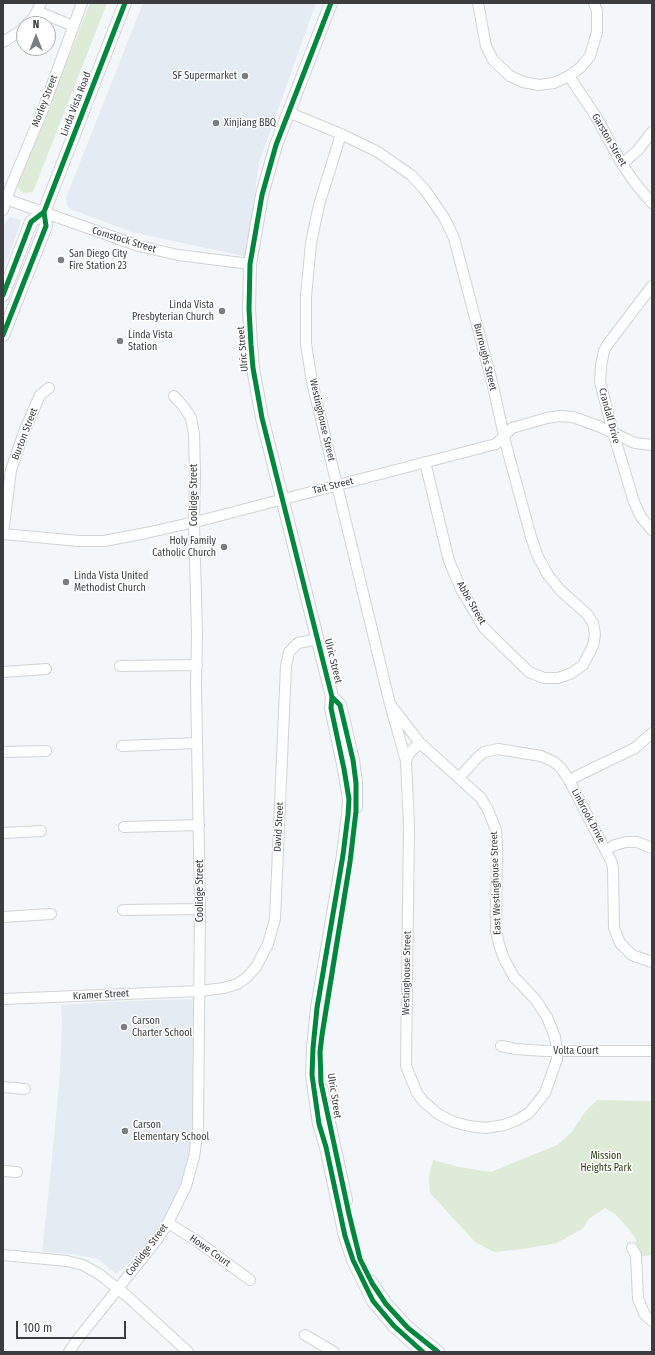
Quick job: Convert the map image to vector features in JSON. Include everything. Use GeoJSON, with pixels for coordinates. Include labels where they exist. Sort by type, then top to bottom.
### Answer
{"type":"FeatureCollection","features":[{"type":"Feature","properties":{"kind":"main road","name":"Linda Vista Road"},"geometry":{"type":"LineString","coordinates":[[3,335],[46,226],[44,212],[125,3]]}},
{"type":"Feature","properties":{"kind":"main road","name":"Ulric Street"},"geometry":{"type":"LineString","coordinates":[[331,3],[269,164],[258,212],[250,264],[249,310],[253,368],[262,418],[332,697],[331,708],[349,799],[348,816],[312,1048],[312,1075],[319,1124],[326,1147],[345,1236],[353,1260],[374,1301],[394,1326],[423,1352]]}},
{"type":"Feature","properties":{"kind":"main road","name":"Linda Vista Road"},"geometry":{"type":"LineString","coordinates":[[3,295],[31,222],[44,212]]}},
{"type":"Feature","properties":{"kind":"main road","name":"Ulric Street"},"geometry":{"type":"LineString","coordinates":[[332,697],[340,705],[353,760],[356,783],[356,811],[350,862],[322,1035],[320,1052],[321,1083],[360,1259],[372,1283],[386,1304],[408,1328],[438,1352]]}},
{"type":"Feature","properties":{"kind":"street","name":"Morley Street"},"geometry":{"type":"LineString","coordinates":[[3,210],[5,199],[42,112],[82,3]]}},
{"type":"Feature","properties":{"kind":"street"},"geometry":{"type":"LineString","coordinates":[[478,3],[486,46],[493,60],[510,76],[523,82],[539,84],[554,82],[569,76],[581,67],[590,56],[598,22],[597,11],[594,3]]}},
{"type":"Feature","properties":{"kind":"street"},"geometry":{"type":"LineString","coordinates":[[34,16],[39,7],[73,26]]}},
{"type":"Feature","properties":{"kind":"street"},"geometry":{"type":"LineString","coordinates":[[3,42],[16,34]]}},
{"type":"Feature","properties":{"kind":"street","name":"Garston Street"},"geometry":{"type":"LineString","coordinates":[[569,76],[595,115],[622,164],[652,202]]}},
{"type":"Feature","properties":{"kind":"street","name":"Burroughs Street"},"geometry":{"type":"LineString","coordinates":[[288,112],[341,134],[378,152],[411,175],[425,190],[445,219],[454,238],[493,386],[504,437],[530,537],[538,557],[548,574],[560,590],[587,614],[593,624],[595,634],[593,646],[583,665]]}},
{"type":"Feature","properties":{"kind":"street"},"geometry":{"type":"LineString","coordinates":[[622,164],[638,150],[652,132]]}},
{"type":"Feature","properties":{"kind":"street","name":"Westinghouse Street"},"geometry":{"type":"LineString","coordinates":[[341,134],[319,205],[311,243],[306,296],[306,344],[312,382],[390,704],[406,761],[408,826],[406,1066],[417,1093],[423,1101],[438,1114],[454,1122],[486,1128],[504,1125],[517,1120]]}},
{"type":"Feature","properties":{"kind":"street","name":"Comstock Street"},"geometry":{"type":"LineString","coordinates":[[5,199],[153,250],[250,264]]}},
{"type":"Feature","properties":{"kind":"street","name":"Crandall Drive"},"geometry":{"type":"LineString","coordinates":[[652,286],[608,344],[604,352],[601,366],[600,382],[634,502],[641,517],[652,530]]}},
{"type":"Feature","properties":{"kind":"street","name":"Burton Street"},"geometry":{"type":"LineString","coordinates":[[3,533],[11,470],[24,432],[40,395],[50,388]]}},
{"type":"Feature","properties":{"kind":"street","name":"Coolidge Street"},"geometry":{"type":"LineString","coordinates":[[69,1352],[168,1224],[186,1186],[194,1157],[198,1129],[200,909],[194,434],[191,418],[174,396]]}},
{"type":"Feature","properties":{"kind":"street","name":"Tait Street"},"geometry":{"type":"LineString","coordinates":[[3,533],[79,541],[104,541],[146,533],[496,444],[512,428],[559,416],[573,417],[613,432],[635,443],[652,445]]}},
{"type":"Feature","properties":{"kind":"street","name":"Abbe Street"},"geometry":{"type":"LineString","coordinates":[[425,462],[450,561],[460,589],[484,628],[529,672],[544,678],[558,678],[572,673],[583,665]]}},
{"type":"Feature","properties":{"kind":"street","name":"David Street"},"geometry":{"type":"LineString","coordinates":[[199,991],[224,988],[237,984],[246,978],[256,967],[268,944],[275,919],[286,666],[289,652],[298,643],[318,639]]}},
{"type":"Feature","properties":{"kind":"street"},"geometry":{"type":"LineString","coordinates":[[120,666],[197,665]]}},
{"type":"Feature","properties":{"kind":"street"},"geometry":{"type":"LineString","coordinates":[[3,672],[46,670]]}},
{"type":"Feature","properties":{"kind":"street","name":"East Westinghouse Street"},"geometry":{"type":"LineString","coordinates":[[390,704],[420,743],[481,798],[488,810],[496,830],[496,931],[499,944],[504,959],[514,977],[535,999],[547,1017],[555,1037],[558,1051],[555,1067],[545,1093],[529,1113],[517,1120]]}},
{"type":"Feature","properties":{"kind":"street"},"geometry":{"type":"LineString","coordinates":[[569,780],[635,748],[652,733]]}},
{"type":"Feature","properties":{"kind":"street"},"geometry":{"type":"LineString","coordinates":[[122,746],[197,743]]}},
{"type":"Feature","properties":{"kind":"street"},"geometry":{"type":"LineString","coordinates":[[406,761],[410,752],[420,743]]}},
{"type":"Feature","properties":{"kind":"street","name":"Linbrook Drive"},"geometry":{"type":"LineString","coordinates":[[459,778],[484,752],[498,749],[540,756],[558,765],[569,780],[606,850],[613,869],[614,928],[620,943],[632,954],[648,962],[652,962]]}},
{"type":"Feature","properties":{"kind":"street"},"geometry":{"type":"LineString","coordinates":[[3,752],[46,751]]}},
{"type":"Feature","properties":{"kind":"street"},"geometry":{"type":"LineString","coordinates":[[124,827],[199,825]]}},
{"type":"Feature","properties":{"kind":"street"},"geometry":{"type":"LineString","coordinates":[[3,833],[41,831]]}},
{"type":"Feature","properties":{"kind":"street"},"geometry":{"type":"LineString","coordinates":[[606,850],[615,845],[626,842],[637,842],[652,848]]}},
{"type":"Feature","properties":{"kind":"street"},"geometry":{"type":"LineString","coordinates":[[123,910],[200,909]]}},
{"type":"Feature","properties":{"kind":"street"},"geometry":{"type":"LineString","coordinates":[[3,917],[51,914]]}},
{"type":"Feature","properties":{"kind":"street","name":"Kramer Street"},"geometry":{"type":"LineString","coordinates":[[3,999],[199,991]]}},
{"type":"Feature","properties":{"kind":"street","name":"Volta Court"},"geometry":{"type":"LineString","coordinates":[[501,1046],[516,1050],[652,1051]]}},
{"type":"Feature","properties":{"kind":"street"},"geometry":{"type":"LineString","coordinates":[[3,1087],[25,1089]]}},
{"type":"Feature","properties":{"kind":"street"},"geometry":{"type":"LineString","coordinates":[[3,1171],[17,1172]]}},
{"type":"Feature","properties":{"kind":"street","name":"Howe Court"},"geometry":{"type":"LineString","coordinates":[[168,1224],[203,1245],[250,1280]]}},
{"type":"Feature","properties":{"kind":"street"},"geometry":{"type":"LineString","coordinates":[[632,1248],[636,1255],[638,1299],[645,1314],[652,1321]]}},
{"type":"Feature","properties":{"kind":"street"},"geometry":{"type":"LineString","coordinates":[[3,1255],[67,1261],[83,1265],[99,1274],[188,1352]]}},
{"type":"Feature","properties":{"kind":"street"},"geometry":{"type":"LineString","coordinates":[[305,1334],[334,1352]]}},
{"type":"Feature","properties":{"kind":"shaded area"},"geometry":{"type":"Polygon","coordinates":[[[143,3],[316,3],[259,163],[247,257],[132,232],[70,209],[67,205],[66,198],[143,3]]]}},
{"type":"Feature","properties":{"kind":"shaded area"},"geometry":{"type":"Polygon","coordinates":[[[10,217],[20,220],[20,225],[3,271],[3,226],[10,217]]]}},
{"type":"Feature","properties":{"kind":"shaded area","name":"Carson Elementary School"},"geometry":{"type":"Polygon","coordinates":[[[194,999],[196,1029],[194,1149],[183,1185],[171,1212],[142,1251],[116,1274],[98,1259],[71,1254],[42,1252],[60,1074],[62,1020],[61,1005],[194,999]]]}},
{"type":"Feature","properties":{"kind":"green space"},"geometry":{"type":"Polygon","coordinates":[[[90,3],[107,3],[33,192],[23,193],[17,187],[90,3]]]}},
{"type":"Feature","properties":{"kind":"green space","name":"Mission Heights Park"},"geometry":{"type":"Polygon","coordinates":[[[597,1100],[652,1101],[652,1255],[639,1257],[635,1238],[615,1214],[605,1208],[590,1218],[582,1229],[557,1243],[494,1252],[475,1242],[430,1193],[429,1177],[433,1160],[459,1167],[491,1172],[557,1145],[571,1133],[585,1112],[597,1100]]]}},
{"type":"Feature","properties":{"kind":"cycle path"},"geometry":{"type":"LineString","coordinates":[[3,335],[46,226],[44,212],[125,3]]}},
{"type":"Feature","properties":{"kind":"cycle path"},"geometry":{"type":"LineString","coordinates":[[331,3],[276,145],[262,195],[250,264],[249,309],[251,345],[253,368],[262,418],[332,697],[331,708],[349,799],[343,855],[317,1008],[313,1048],[312,1075],[319,1124],[326,1147],[345,1236],[353,1260],[373,1301],[394,1326],[423,1352]]}},
{"type":"Feature","properties":{"kind":"cycle path"},"geometry":{"type":"LineString","coordinates":[[3,295],[31,222],[44,212]]}},
{"type":"Feature","properties":{"kind":"cycle path"},"geometry":{"type":"LineString","coordinates":[[332,697],[340,705],[353,760],[356,783],[356,811],[350,862],[322,1035],[320,1052],[321,1083],[360,1259],[372,1283],[386,1304],[408,1328],[438,1352]]}},
{"type":"Feature","properties":{"kind":"place","name":"SF Supermarket"},"geometry":{"type":"Point","coordinates":[245,76]}},
{"type":"Feature","properties":{"kind":"place","name":"Xinjiang BBQ"},"geometry":{"type":"Point","coordinates":[216,123]}},
{"type":"Feature","properties":{"kind":"place","name":"San Diego City Fire Station 23"},"geometry":{"type":"Point","coordinates":[61,260]}},
{"type":"Feature","properties":{"kind":"place","name":"Linda Vista Presbyterian Church"},"geometry":{"type":"Point","coordinates":[222,311]}},
{"type":"Feature","properties":{"kind":"place","name":"Linda Vista Station"},"geometry":{"type":"Point","coordinates":[120,341]}},
{"type":"Feature","properties":{"kind":"place","name":"Holy Family Catholic Church"},"geometry":{"type":"Point","coordinates":[224,547]}},
{"type":"Feature","properties":{"kind":"place","name":"Linda Vista United Methodist Church"},"geometry":{"type":"Point","coordinates":[66,582]}},
{"type":"Feature","properties":{"kind":"place","name":"Carson Charter School"},"geometry":{"type":"Point","coordinates":[124,1027]}},
{"type":"Feature","properties":{"kind":"place","name":"Carson Elementary School"},"geometry":{"type":"Point","coordinates":[125,1131]}}]}
